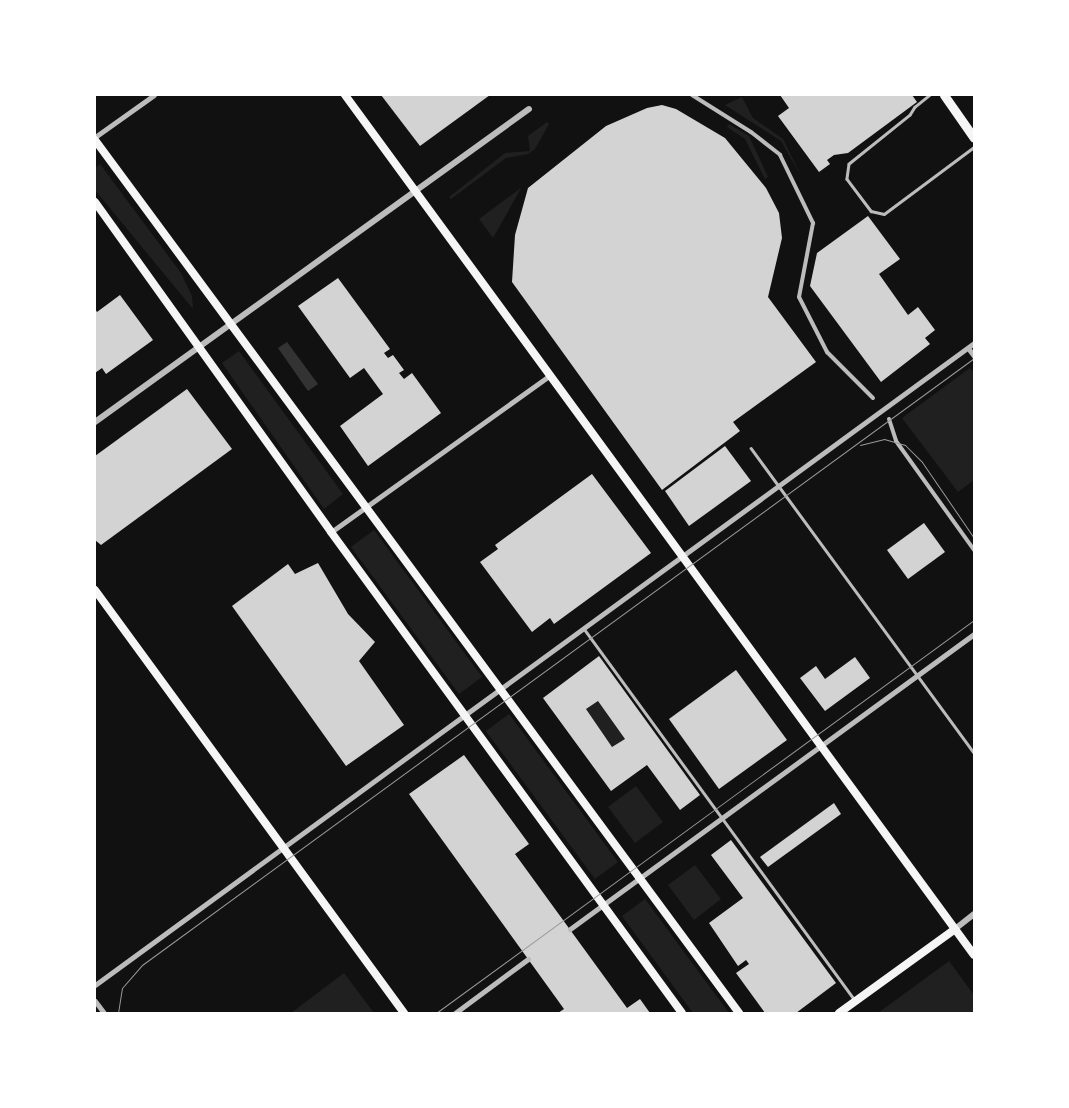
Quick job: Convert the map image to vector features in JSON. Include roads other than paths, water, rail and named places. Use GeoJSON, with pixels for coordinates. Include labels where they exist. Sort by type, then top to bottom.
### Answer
{"type":"FeatureCollection","features":[{"type":"Feature","properties":{"kind":"main road"},"geometry":{"type":"LineString","coordinates":[[345,95],[414,192],[974,955]]}},
{"type":"Feature","properties":{"kind":"main road"},"geometry":{"type":"LineString","coordinates":[[944,95],[974,138]]}},
{"type":"Feature","properties":{"kind":"main road"},"geometry":{"type":"LineString","coordinates":[[95,138],[230,324],[739,1013]]}},
{"type":"Feature","properties":{"kind":"main road"},"geometry":{"type":"LineString","coordinates":[[95,202],[331,532],[682,1013]]}},
{"type":"Feature","properties":{"kind":"main road"},"geometry":{"type":"LineString","coordinates":[[95,590],[404,1013]]}},
{"type":"Feature","properties":{"kind":"main road"},"geometry":{"type":"LineString","coordinates":[[839,1013],[954,929]]}},
{"type":"Feature","properties":{"kind":"street"},"geometry":{"type":"LineString","coordinates":[[95,138],[154,95]]}},
{"type":"Feature","properties":{"kind":"street"},"geometry":{"type":"LineString","coordinates":[[692,95],[753,133],[780,155],[813,223],[799,297],[827,352],[873,398]]}},
{"type":"Feature","properties":{"kind":"street"},"geometry":{"type":"LineString","coordinates":[[95,422],[529,108]]}},
{"type":"Feature","properties":{"kind":"street"},"geometry":{"type":"LineString","coordinates":[[95,985],[283,847],[502,691],[974,343]]}},
{"type":"Feature","properties":{"kind":"street"},"geometry":{"type":"LineString","coordinates":[[968,348],[974,356]]}},
{"type":"Feature","properties":{"kind":"street"},"geometry":{"type":"LineString","coordinates":[[331,532],[549,376]]}},
{"type":"Feature","properties":{"kind":"street"},"geometry":{"type":"LineString","coordinates":[[888,419],[896,441],[974,550]]}},
{"type":"Feature","properties":{"kind":"street"},"geometry":{"type":"LineString","coordinates":[[570,929],[974,634]]}},
{"type":"Feature","properties":{"kind":"street"},"geometry":{"type":"LineString","coordinates":[[954,929],[974,914]]}},
{"type":"Feature","properties":{"kind":"street"},"geometry":{"type":"LineString","coordinates":[[455,1013],[528,959]]}},
{"type":"Feature","properties":{"kind":"street"},"geometry":{"type":"LineString","coordinates":[[95,1001],[104,1013]]}},
{"type":"Feature","properties":{"kind":"lane"},"geometry":{"type":"LineString","coordinates":[[930,95],[915,107],[910,116],[848,164],[847,179],[871,211],[884,214],[974,147]]}},
{"type":"Feature","properties":{"kind":"lane"},"geometry":{"type":"LineString","coordinates":[[750,448],[974,752]]}},
{"type":"Feature","properties":{"kind":"lane"},"geometry":{"type":"LineString","coordinates":[[585,630],[856,1001]]}},
{"type":"Feature","properties":{"kind":"tram line"},"geometry":{"type":"LineString","coordinates":[[118,1013],[122,988],[142,965],[974,358]]}},
{"type":"Feature","properties":{"kind":"tram line"},"geometry":{"type":"LineString","coordinates":[[860,445],[884,439],[905,445],[922,462],[974,538]]}},
{"type":"Feature","properties":{"kind":"tram line"},"geometry":{"type":"LineString","coordinates":[[436,1013],[974,620]]}}]}
